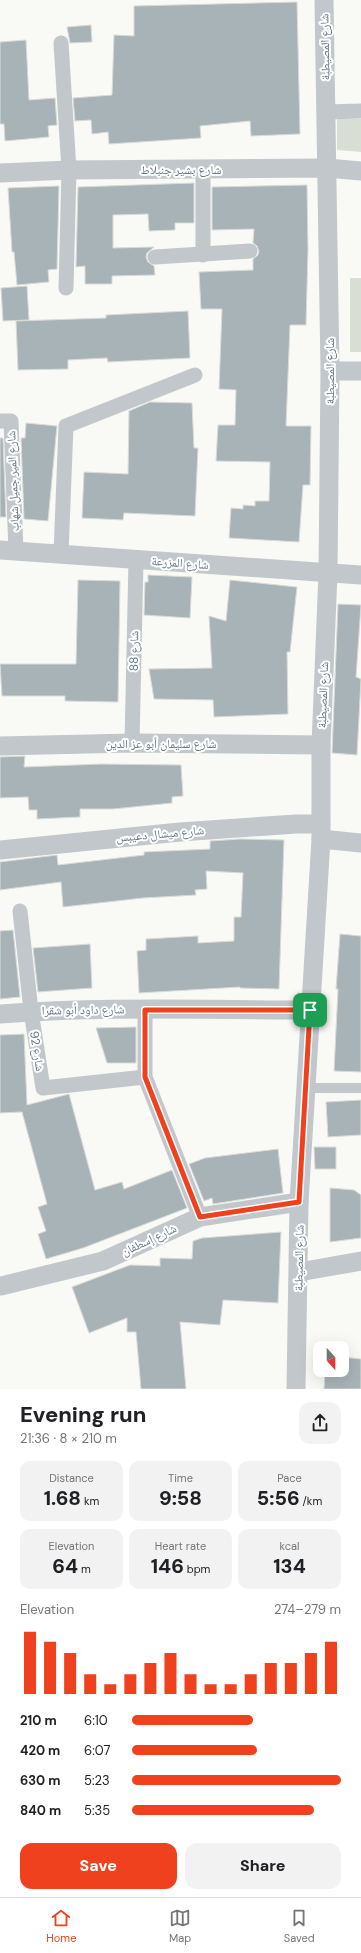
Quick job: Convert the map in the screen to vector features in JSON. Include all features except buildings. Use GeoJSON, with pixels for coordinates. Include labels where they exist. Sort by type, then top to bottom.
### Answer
{"type":"FeatureCollection","features":[{"type":"Feature","properties":{"kind":"street","name":"شارع المصيطبة"},"geometry":{"type":"LineString","coordinates":[[296,1389],[299,1202],[321,832],[321,745],[328,573],[330,370],[324,0]]}},
{"type":"Feature","properties":{"kind":"street"},"geometry":{"type":"LineString","coordinates":[[61,43],[69,170],[66,288]]}},
{"type":"Feature","properties":{"kind":"street"},"geometry":{"type":"LineString","coordinates":[[326,112],[361,111]]}},
{"type":"Feature","properties":{"kind":"street","name":"شارع بشير جنبلاط"},"geometry":{"type":"LineString","coordinates":[[0,173],[69,170],[327,168],[361,171]]}},
{"type":"Feature","properties":{"kind":"street"},"geometry":{"type":"LineString","coordinates":[[203,170],[203,255]]}},
{"type":"Feature","properties":{"kind":"street"},"geometry":{"type":"LineString","coordinates":[[155,257],[250,251]]}},
{"type":"Feature","properties":{"kind":"street"},"geometry":{"type":"LineString","coordinates":[[330,370],[361,371]]}},
{"type":"Feature","properties":{"kind":"street"},"geometry":{"type":"LineString","coordinates":[[61,554],[66,426],[195,375]]}},
{"type":"Feature","properties":{"kind":"street","name":"شارع المير جميل شهاب"},"geometry":{"type":"LineString","coordinates":[[0,421],[11,422],[8,551]]}},
{"type":"Feature","properties":{"kind":"street","name":"شارع المزرعة"},"geometry":{"type":"LineString","coordinates":[[8,551],[361,575]]}},
{"type":"Feature","properties":{"kind":"street","name":"شارع 88"},"geometry":{"type":"LineString","coordinates":[[132,743],[136,560]]}},
{"type":"Feature","properties":{"kind":"street","name":"شارع سليمان أبو عز الدين"},"geometry":{"type":"LineString","coordinates":[[0,746],[132,743],[321,745]]}},
{"type":"Feature","properties":{"kind":"street","name":"شارع ميشال دعيبس"},"geometry":{"type":"LineString","coordinates":[[0,850],[180,832],[296,824],[361,843]]}},
{"type":"Feature","properties":{"kind":"street","name":"شارع 92"},"geometry":{"type":"LineString","coordinates":[[20,912],[31,1011],[43,1088],[145,1077]]}},
{"type":"Feature","properties":{"kind":"street"},"geometry":{"type":"LineString","coordinates":[[145,1010],[145,1077],[200,1217]]}},
{"type":"Feature","properties":{"kind":"street","name":"شارع داود أبو شقرا"},"geometry":{"type":"LineString","coordinates":[[0,1014],[31,1011],[310,1010]]}},
{"type":"Feature","properties":{"kind":"street","name":"شارع إسطفان"},"geometry":{"type":"LineString","coordinates":[[0,1286],[103,1261],[200,1217],[299,1202]]}},
{"type":"Feature","properties":{"kind":"street"},"geometry":{"type":"LineString","coordinates":[[299,1272],[361,1261]]}},
{"type":"Feature","properties":{"kind":"lane"},"geometry":{"type":"LineString","coordinates":[[306,1088],[361,1088]]}},
{"type":"Feature","properties":{"kind":"shaded area"},"geometry":{"type":"Polygon","coordinates":[[[337,119],[361,119],[361,152],[337,150],[337,119]]]}},
{"type":"Feature","properties":{"kind":"shaded area"},"geometry":{"type":"Polygon","coordinates":[[[350,278],[361,278],[361,352],[350,352],[350,278]]]}},
{"type":"Feature","properties":{"kind":"route"},"geometry":{"type":"LineString","coordinates":[[145,1010],[310,1010],[299,1202],[200,1217],[145,1077],[145,1010]]}}]}
